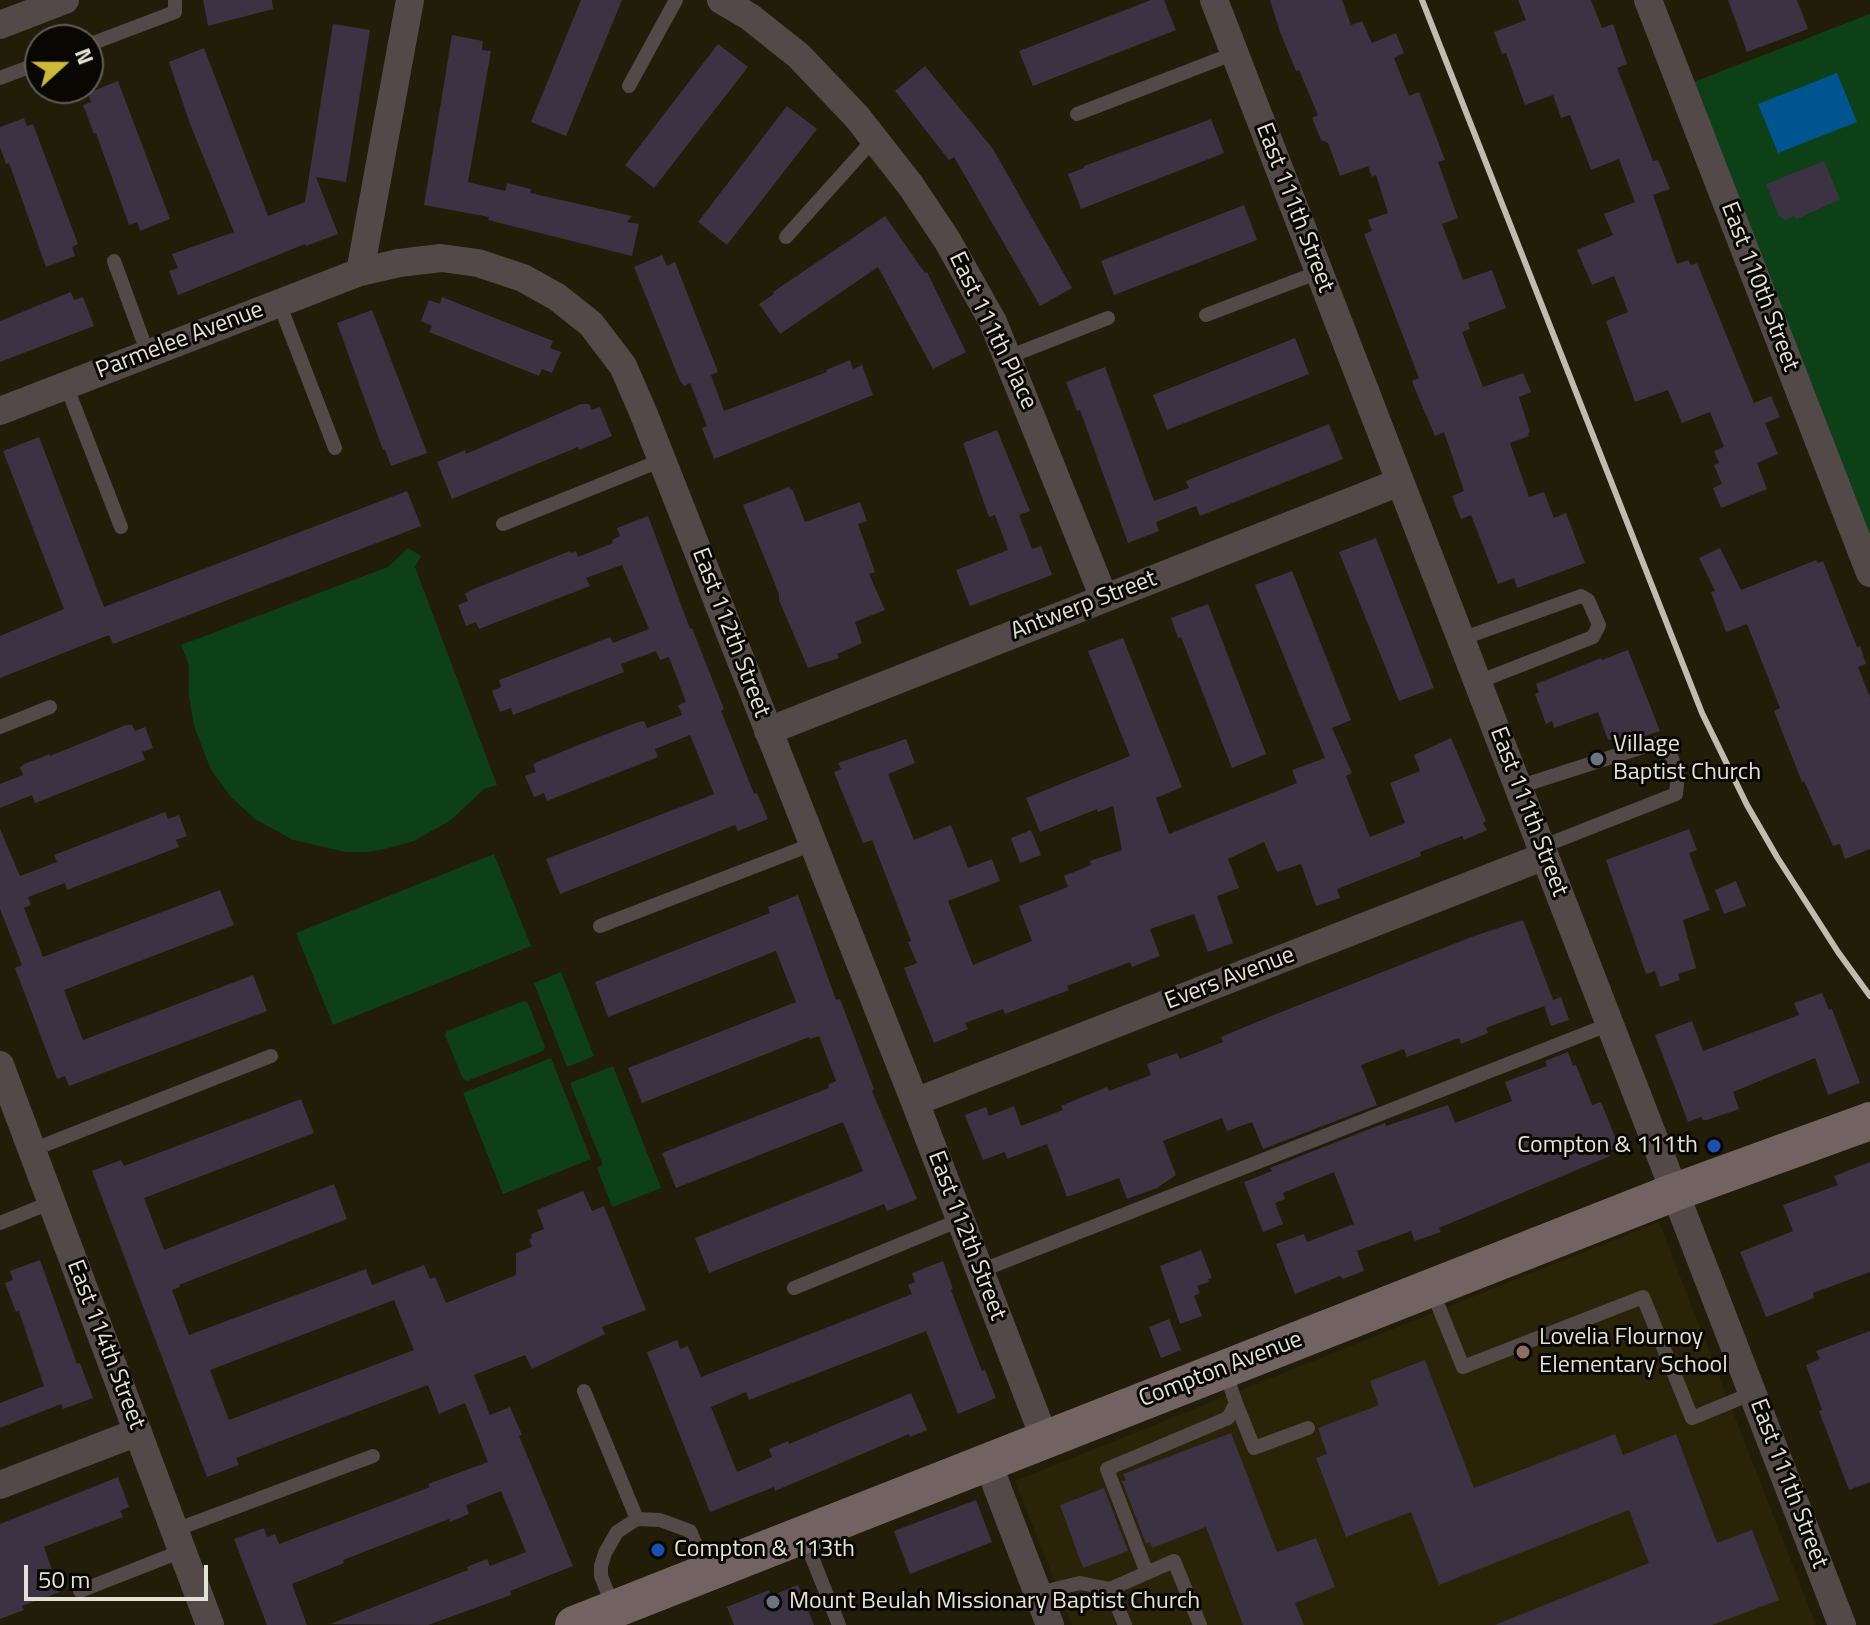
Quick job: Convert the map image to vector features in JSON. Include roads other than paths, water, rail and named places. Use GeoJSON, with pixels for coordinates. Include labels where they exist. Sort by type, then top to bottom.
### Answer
{"type":"FeatureCollection","features":[{"type":"Feature","properties":{"kind":"main road","name":"Compton Avenue"},"geometry":{"type":"LineString","coordinates":[[574,1625],[623,1613],[707,1572],[987,1461],[1045,1440],[1230,1386],[1431,1288],[1675,1192],[1870,1121]]}},
{"type":"Feature","properties":{"kind":"street"},"geometry":{"type":"LineString","coordinates":[[0,25],[65,0]]}},
{"type":"Feature","properties":{"kind":"street"},"geometry":{"type":"LineString","coordinates":[[360,272],[410,0]]}},
{"type":"Feature","properties":{"kind":"street","name":"East 111th Place"},"geometry":{"type":"LineString","coordinates":[[721,0],[750,17],[799,56],[874,139],[911,186],[947,240],[974,285],[1008,357],[1104,598]]}},
{"type":"Feature","properties":{"kind":"street","name":"East 111th Street"},"geometry":{"type":"LineString","coordinates":[[1214,0],[1842,1625]]}},
{"type":"Feature","properties":{"kind":"street","name":"East 110th Street"},"geometry":{"type":"LineString","coordinates":[[1648,0],[1870,573]]}},
{"type":"Feature","properties":{"kind":"street","name":"East 112th Street"},"geometry":{"type":"LineString","coordinates":[[360,272],[441,258],[478,263],[523,278],[557,297],[591,324],[623,366],[915,1102],[1045,1440]]}},
{"type":"Feature","properties":{"kind":"street","name":"Parmelee Avenue"},"geometry":{"type":"LineString","coordinates":[[0,411],[360,272]]}},
{"type":"Feature","properties":{"kind":"street","name":"Antwerp Street"},"geometry":{"type":"LineString","coordinates":[[768,731],[1400,482]]}},
{"type":"Feature","properties":{"kind":"street","name":"Evers Avenue"},"geometry":{"type":"LineString","coordinates":[[915,1102],[1543,851]]}},
{"type":"Feature","properties":{"kind":"street","name":"East 114th Street"},"geometry":{"type":"LineString","coordinates":[[0,1065],[210,1625]]}},
{"type":"Feature","properties":{"kind":"street"},"geometry":{"type":"LineString","coordinates":[[0,1485],[138,1432]]}},
{"type":"Feature","properties":{"kind":"street"},"geometry":{"type":"LineString","coordinates":[[987,1461],[1050,1625]]}},
{"type":"Feature","properties":{"kind":"lane"},"geometry":{"type":"LineString","coordinates":[[104,39],[175,12],[175,0]]}},
{"type":"Feature","properties":{"kind":"lane"},"geometry":{"type":"LineString","coordinates":[[629,86],[676,0]]}},
{"type":"Feature","properties":{"kind":"lane"},"geometry":{"type":"LineString","coordinates":[[1077,114],[1235,53]]}},
{"type":"Feature","properties":{"kind":"lane"},"geometry":{"type":"LineString","coordinates":[[0,78],[24,69]]}},
{"type":"Feature","properties":{"kind":"lane"},"geometry":{"type":"LineString","coordinates":[[786,237],[874,139]]}},
{"type":"Feature","properties":{"kind":"lane"},"geometry":{"type":"LineString","coordinates":[[114,261],[148,354]]}},
{"type":"Feature","properties":{"kind":"lane"},"geometry":{"type":"LineString","coordinates":[[1206,315],[1319,272]]}},
{"type":"Feature","properties":{"kind":"lane"},"geometry":{"type":"LineString","coordinates":[[279,303],[335,448]]}},
{"type":"Feature","properties":{"kind":"lane"},"geometry":{"type":"LineString","coordinates":[[1008,357],[1108,318]]}},
{"type":"Feature","properties":{"kind":"lane"},"geometry":{"type":"LineString","coordinates":[[66,385],[121,527]]}},
{"type":"Feature","properties":{"kind":"lane"},"geometry":{"type":"LineString","coordinates":[[503,524],[662,460]]}},
{"type":"Feature","properties":{"kind":"lane"},"geometry":{"type":"LineString","coordinates":[[1461,639],[1581,596],[1588,600],[1599,625],[1593,637],[1478,682]]}},
{"type":"Feature","properties":{"kind":"lane"},"geometry":{"type":"LineString","coordinates":[[0,727],[50,707]]}},
{"type":"Feature","properties":{"kind":"lane"},"geometry":{"type":"LineString","coordinates":[[1518,787],[1657,744],[1667,746],[1678,774],[1676,794],[1543,851]]}},
{"type":"Feature","properties":{"kind":"lane"},"geometry":{"type":"LineString","coordinates":[[600,926],[813,844]]}},
{"type":"Feature","properties":{"kind":"lane"},"geometry":{"type":"LineString","coordinates":[[980,1271],[1610,1024]]}},
{"type":"Feature","properties":{"kind":"lane"},"geometry":{"type":"LineString","coordinates":[[32,1150],[271,1056]]}},
{"type":"Feature","properties":{"kind":"lane"},"geometry":{"type":"LineString","coordinates":[[0,1223],[52,1202]]}},
{"type":"Feature","properties":{"kind":"lane"},"geometry":{"type":"LineString","coordinates":[[794,1288],[960,1220]]}},
{"type":"Feature","properties":{"kind":"lane"},"geometry":{"type":"LineString","coordinates":[[1431,1288],[1463,1367],[1643,1297],[1692,1418],[1753,1393]]}},
{"type":"Feature","properties":{"kind":"lane"},"geometry":{"type":"LineString","coordinates":[[1147,1573],[1107,1469],[1228,1418],[1230,1386]]}},
{"type":"Feature","properties":{"kind":"lane"},"geometry":{"type":"LineString","coordinates":[[1230,1386],[1254,1448],[1308,1428]]}},
{"type":"Feature","properties":{"kind":"lane"},"geometry":{"type":"LineString","coordinates":[[584,1391],[637,1519]]}},
{"type":"Feature","properties":{"kind":"lane"},"geometry":{"type":"LineString","coordinates":[[80,1591],[178,1540],[373,1456]]}},
{"type":"Feature","properties":{"kind":"lane"},"geometry":{"type":"LineString","coordinates":[[623,1613],[601,1576],[601,1566],[617,1532],[637,1519],[660,1520],[690,1531],[707,1572]]}},
{"type":"Feature","properties":{"kind":"lane"},"geometry":{"type":"LineString","coordinates":[[803,1534],[839,1625]]}},
{"type":"Feature","properties":{"kind":"lane"},"geometry":{"type":"LineString","coordinates":[[1038,1593],[1080,1583],[1110,1589],[1174,1561],[1200,1625]]}},
{"type":"Feature","properties":{"kind":"lane"},"geometry":{"type":"LineString","coordinates":[[1110,1589],[1125,1625]]}},
{"type":"Feature","properties":{"kind":"water"},"geometry":{"type":"Polygon","coordinates":[[[1837,73],[1857,122],[1778,153],[1758,104],[1837,73]]]}},
{"type":"Feature","properties":{"kind":"railway"},"geometry":{"type":"LineString","coordinates":[[1422,0],[1702,713],[1747,805],[1777,857],[1870,996]]}},
{"type":"Feature","properties":{"kind":"place","name":"Village Baptist Church"},"geometry":{"type":"Point","coordinates":[1597,759]}},
{"type":"Feature","properties":{"kind":"place","name":"Compton & 111th"},"geometry":{"type":"Point","coordinates":[1714,1146]}},
{"type":"Feature","properties":{"kind":"place","name":"Lovelia Flournoy Elementary School"},"geometry":{"type":"Point","coordinates":[1523,1352]}},
{"type":"Feature","properties":{"kind":"place","name":"Compton & 113th"},"geometry":{"type":"Point","coordinates":[658,1550]}},
{"type":"Feature","properties":{"kind":"place","name":"Mount Beulah Missionary Baptist Church"},"geometry":{"type":"Point","coordinates":[773,1602]}}]}
